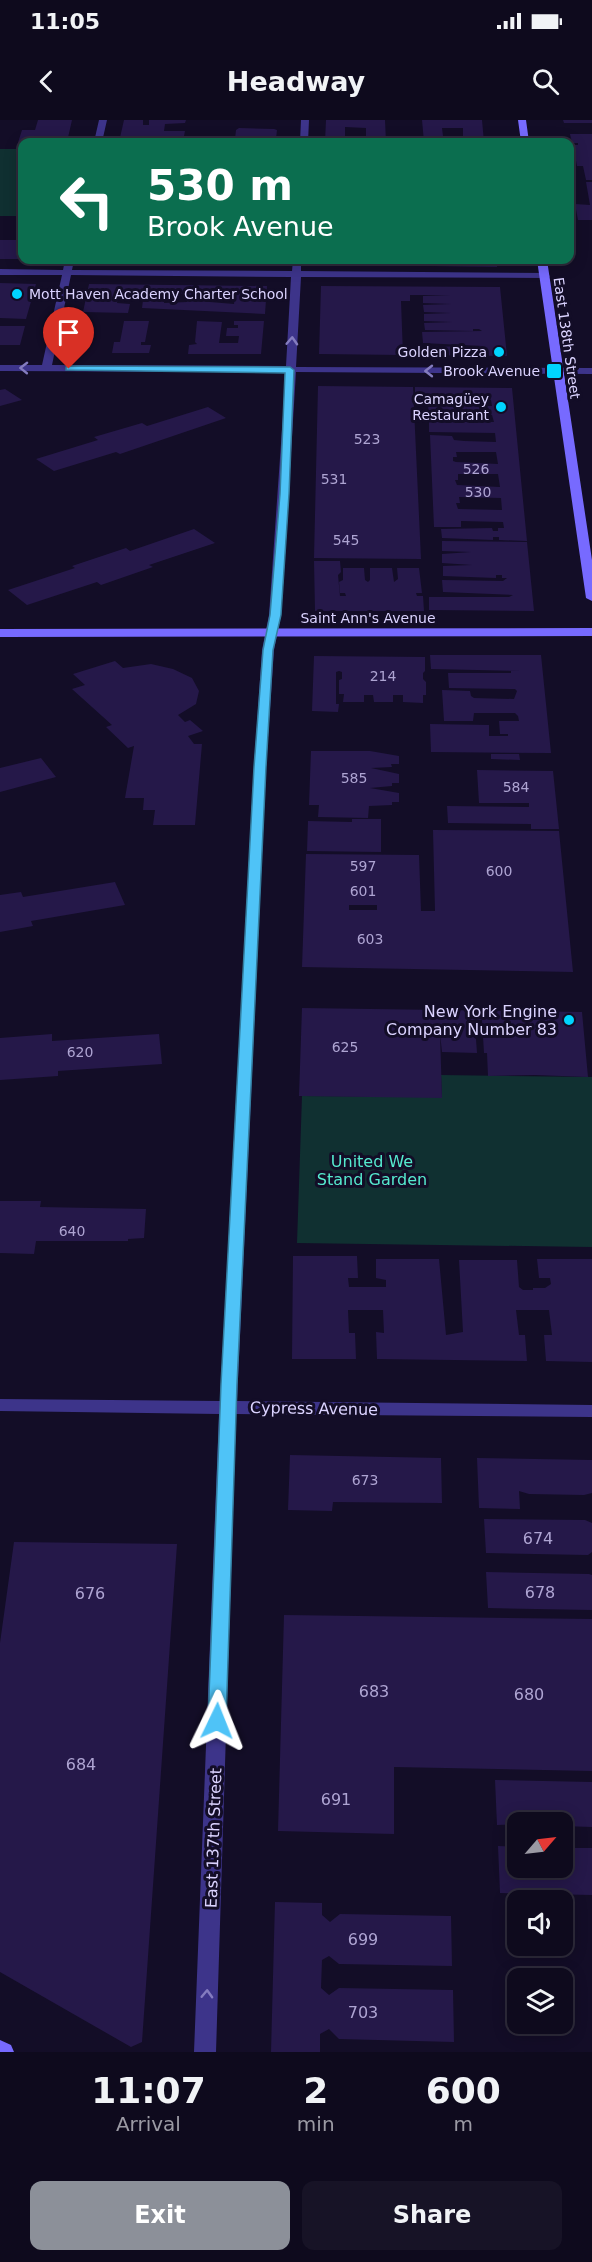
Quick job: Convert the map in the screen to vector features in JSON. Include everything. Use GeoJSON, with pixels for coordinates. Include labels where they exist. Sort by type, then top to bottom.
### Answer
{"type":"FeatureCollection","features":[{"type":"Feature","properties":{"kind":"main road"},"geometry":{"type":"LineString","coordinates":[[522,120],[524,138]]}},
{"type":"Feature","properties":{"kind":"main road","name":"East 138th Street"},"geometry":{"type":"LineString","coordinates":[[543,264],[592,598]]}},
{"type":"Feature","properties":{"kind":"main road","name":"Saint Ann's Avenue"},"geometry":{"type":"LineString","coordinates":[[0,633],[592,632]]}},
{"type":"Feature","properties":{"kind":"street"},"geometry":{"type":"LineString","coordinates":[[99,138],[103,120]]}},
{"type":"Feature","properties":{"kind":"street"},"geometry":{"type":"LineString","coordinates":[[304,138],[305,120]]}},
{"type":"Feature","properties":{"kind":"street"},"geometry":{"type":"LineString","coordinates":[[46,368],[69,264]]}},
{"type":"Feature","properties":{"kind":"street","name":"East 137th Street"},"geometry":{"type":"LineString","coordinates":[[205,2052],[228,1407],[260,778],[270,633],[275,615],[284,494],[297,264]]}},
{"type":"Feature","properties":{"kind":"street"},"geometry":{"type":"LineString","coordinates":[[0,272],[545,276]]}},
{"type":"Feature","properties":{"kind":"street"},"geometry":{"type":"LineString","coordinates":[[0,368],[592,371]]}},
{"type":"Feature","properties":{"kind":"street","name":"Cypress Avenue"},"geometry":{"type":"LineString","coordinates":[[0,1405],[592,1411]]}},
{"type":"Feature","properties":{"kind":"green space"},"geometry":{"type":"Polygon","coordinates":[[[0,149],[18,149],[18,216],[0,216],[0,149]]]}},
{"type":"Feature","properties":{"kind":"green space","name":"United We Stand Garden"},"geometry":{"type":"Polygon","coordinates":[[[441,1075],[592,1077],[592,1247],[297,1243],[302,1096],[442,1097],[441,1075]]]}},
{"type":"Feature","properties":{"kind":"building"},"geometry":{"type":"Polygon","coordinates":[[[38,120],[72,120],[68,138],[19,138],[22,130],[35,130],[38,120]]]}},
{"type":"Feature","properties":{"kind":"building"},"geometry":{"type":"Polygon","coordinates":[[[124,120],[143,120],[143,125],[149,125],[149,120],[186,120],[185,123],[165,124],[164,131],[185,131],[184,136],[120,138],[124,120]]]}},
{"type":"Feature","properties":{"kind":"building"},"geometry":{"type":"Polygon","coordinates":[[[326,120],[385,120],[386,138],[325,138],[326,120]],[[345,127],[345,136],[366,136],[366,128],[345,127]]]}},
{"type":"Feature","properties":{"kind":"building"},"geometry":{"type":"Polygon","coordinates":[[[422,120],[482,120],[484,138],[424,138],[422,120]],[[442,128],[443,136],[463,136],[463,128],[442,128]]]}},
{"type":"Feature","properties":{"kind":"building"},"geometry":{"type":"Polygon","coordinates":[[[563,120],[592,120],[592,123],[564,123],[563,120]]]}},
{"type":"Feature","properties":{"kind":"building"},"geometry":{"type":"Polygon","coordinates":[[[239,128],[277,130],[276,138],[235,138],[236,130],[239,128]]]}},
{"type":"Feature","properties":{"kind":"building"},"geometry":{"type":"Polygon","coordinates":[[[570,134],[592,134],[592,180],[586,180],[583,166],[577,166],[574,145],[578,143],[574,143],[574,138],[571,138],[570,134]]]}},
{"type":"Feature","properties":{"kind":"building"},"geometry":{"type":"Polygon","coordinates":[[[586,182],[592,182],[592,220],[578,220],[575,204],[590,205],[586,182]]]}},
{"type":"Feature","properties":{"kind":"building"},"geometry":{"type":"Polygon","coordinates":[[[0,240],[18,240],[18,259],[0,259],[0,240]]]}},
{"type":"Feature","properties":{"kind":"building"},"geometry":{"type":"Polygon","coordinates":[[[429,264],[497,264],[497,267],[429,266],[429,264]]]}},
{"type":"Feature","properties":{"kind":"building","name":"Mott Haven Academy Charter School"},"geometry":{"type":"Polygon","coordinates":[[[0,283],[36,284],[26,319],[0,318],[0,283]]]}},
{"type":"Feature","properties":{"kind":"building"},"geometry":{"type":"Polygon","coordinates":[[[89,284],[267,286],[265,314],[142,308],[143,300],[154,300],[154,295],[132,295],[132,292],[119,293],[117,303],[130,304],[128,313],[83,312],[89,284]],[[160,293],[160,295],[165,295],[164,303],[187,302],[188,294],[160,293]],[[211,294],[210,302],[234,304],[235,294],[211,294]]]}},
{"type":"Feature","properties":{"kind":"building"},"geometry":{"type":"Polygon","coordinates":[[[321,286],[500,287],[507,356],[418,355],[417,347],[482,346],[423,343],[422,332],[482,331],[479,329],[473,329],[473,331],[425,330],[424,323],[452,322],[424,321],[424,314],[451,313],[424,312],[423,305],[451,304],[423,303],[423,296],[450,295],[410,295],[410,301],[401,301],[403,355],[319,354],[321,286]]]}},
{"type":"Feature","properties":{"kind":"building"},"geometry":{"type":"Polygon","coordinates":[[[124,321],[149,321],[145,342],[141,342],[141,345],[151,345],[149,353],[112,353],[114,342],[120,342],[124,321]]]}},
{"type":"Feature","properties":{"kind":"building"},"geometry":{"type":"Polygon","coordinates":[[[197,321],[222,322],[219,343],[238,343],[239,336],[226,336],[227,328],[238,328],[238,325],[234,325],[234,321],[264,321],[261,354],[188,354],[189,345],[197,344],[195,342],[197,321]]]}},
{"type":"Feature","properties":{"kind":"building"},"geometry":{"type":"Polygon","coordinates":[[[0,326],[25,326],[20,345],[0,345],[0,326]]]}},
{"type":"Feature","properties":{"kind":"building"},"geometry":{"type":"Polygon","coordinates":[[[318,386],[413,387],[421,559],[314,558],[318,386]]]}},
{"type":"Feature","properties":{"kind":"building"},"geometry":{"type":"Polygon","coordinates":[[[415,387],[512,388],[527,541],[499,540],[499,537],[493,537],[493,540],[442,538],[441,529],[492,528],[493,531],[498,531],[498,528],[504,528],[503,522],[461,521],[461,527],[434,527],[430,435],[452,436],[454,440],[496,442],[495,433],[429,432],[429,422],[494,422],[492,415],[429,416],[428,405],[492,406],[491,400],[415,399],[415,387]],[[456,452],[457,457],[453,457],[453,461],[456,462],[498,464],[496,452],[456,452]],[[458,474],[458,480],[455,480],[457,485],[500,487],[498,474],[458,474]],[[459,497],[460,503],[456,503],[458,509],[502,510],[501,498],[459,497]]]}},
{"type":"Feature","properties":{"kind":"building"},"geometry":{"type":"Polygon","coordinates":[[[5,389],[22,400],[0,406],[0,390],[5,389]]]}},
{"type":"Feature","properties":{"kind":"building"},"geometry":{"type":"Polygon","coordinates":[[[208,407],[226,418],[120,454],[116,452],[54,471],[36,459],[98,440],[94,437],[142,423],[147,426],[208,407]]]}},
{"type":"Feature","properties":{"kind":"building"},"geometry":{"type":"Polygon","coordinates":[[[194,529],[215,543],[149,565],[153,567],[101,585],[97,582],[27,605],[8,590],[126,548],[130,551],[194,529]]]}},
{"type":"Feature","properties":{"kind":"building"},"geometry":{"type":"Polygon","coordinates":[[[442,541],[527,542],[534,611],[429,610],[429,597],[509,597],[513,595],[443,592],[442,580],[503,581],[507,578],[502,578],[502,575],[496,575],[496,578],[443,576],[443,566],[472,565],[442,563],[442,554],[471,552],[442,551],[442,541]]]}},
{"type":"Feature","properties":{"kind":"building"},"geometry":{"type":"Polygon","coordinates":[[[314,561],[340,561],[341,572],[338,575],[340,596],[346,596],[345,593],[340,593],[339,582],[343,580],[343,568],[364,568],[365,580],[368,582],[370,568],[392,568],[394,582],[398,579],[397,568],[419,568],[422,593],[416,593],[417,596],[423,596],[424,611],[315,611],[314,561]]]}},
{"type":"Feature","properties":{"kind":"building"},"geometry":{"type":"Polygon","coordinates":[[[430,655],[541,655],[551,753],[431,752],[430,724],[489,725],[489,736],[508,736],[508,734],[500,734],[499,721],[519,721],[515,713],[474,713],[473,721],[444,721],[442,690],[470,691],[474,698],[514,699],[517,691],[515,689],[449,688],[448,673],[521,671],[431,669],[430,655]]]}},
{"type":"Feature","properties":{"kind":"building"},"geometry":{"type":"Polygon","coordinates":[[[314,656],[425,657],[423,679],[426,682],[426,695],[423,695],[423,703],[403,702],[403,695],[393,695],[393,702],[374,702],[373,695],[364,695],[364,702],[343,702],[344,694],[339,694],[339,680],[342,679],[342,672],[339,671],[336,672],[338,712],[312,711],[314,656]]]}},
{"type":"Feature","properties":{"kind":"building"},"geometry":{"type":"Polygon","coordinates":[[[115,661],[123,668],[151,664],[173,669],[192,678],[199,691],[196,704],[178,715],[185,722],[190,720],[203,731],[188,736],[194,744],[202,744],[195,825],[153,825],[155,810],[143,810],[144,798],[125,798],[134,746],[128,748],[106,727],[112,725],[72,689],[85,685],[73,674],[115,661]]]}},
{"type":"Feature","properties":{"kind":"building"},"geometry":{"type":"Polygon","coordinates":[[[311,751],[370,751],[399,756],[399,764],[391,764],[392,767],[371,768],[399,774],[399,783],[370,788],[399,793],[399,802],[392,802],[392,805],[369,806],[368,818],[318,817],[319,805],[309,805],[311,751]]]}},
{"type":"Feature","properties":{"kind":"building"},"geometry":{"type":"Polygon","coordinates":[[[491,754],[519,754],[520,760],[491,759],[491,754]]]}},
{"type":"Feature","properties":{"kind":"building"},"geometry":{"type":"Polygon","coordinates":[[[41,758],[56,777],[0,792],[0,768],[41,758]]]}},
{"type":"Feature","properties":{"kind":"building"},"geometry":{"type":"Polygon","coordinates":[[[477,770],[553,771],[559,829],[531,829],[531,824],[448,823],[447,806],[529,807],[529,803],[479,803],[477,770]]]}},
{"type":"Feature","properties":{"kind":"building"},"geometry":{"type":"Polygon","coordinates":[[[352,819],[381,819],[381,852],[307,851],[308,821],[352,822],[352,819]]]}},
{"type":"Feature","properties":{"kind":"building"},"geometry":{"type":"Polygon","coordinates":[[[433,830],[559,831],[573,972],[302,967],[306,854],[419,855],[421,911],[435,911],[433,830]],[[349,905],[349,910],[377,910],[377,905],[349,905]]]}},
{"type":"Feature","properties":{"kind":"building"},"geometry":{"type":"Polygon","coordinates":[[[115,882],[125,905],[31,921],[33,926],[0,932],[0,895],[21,892],[23,897],[115,882]]]}},
{"type":"Feature","properties":{"kind":"building"},"geometry":{"type":"Polygon","coordinates":[[[302,1008],[582,1012],[588,1077],[488,1076],[482,1020],[467,1020],[469,1034],[476,1039],[477,1053],[442,1052],[440,1033],[442,1098],[299,1096],[302,1008]]]}},
{"type":"Feature","properties":{"kind":"building"},"geometry":{"type":"Polygon","coordinates":[[[52,1034],[52,1041],[159,1034],[162,1064],[58,1071],[58,1076],[0,1080],[0,1038],[52,1034]]]}},
{"type":"Feature","properties":{"kind":"building"},"geometry":{"type":"Polygon","coordinates":[[[0,1201],[41,1201],[40,1207],[146,1209],[144,1238],[128,1239],[128,1241],[36,1241],[34,1254],[0,1253],[0,1201]]]}},
{"type":"Feature","properties":{"kind":"building"},"geometry":{"type":"Polygon","coordinates":[[[293,1256],[357,1256],[358,1278],[348,1278],[349,1287],[386,1287],[386,1280],[376,1278],[376,1259],[439,1259],[446,1335],[463,1332],[459,1260],[517,1260],[519,1287],[523,1290],[533,1290],[533,1288],[545,1288],[551,1284],[550,1278],[539,1278],[537,1259],[592,1259],[592,1362],[546,1361],[544,1335],[552,1335],[549,1310],[516,1310],[519,1335],[525,1335],[527,1361],[377,1359],[376,1332],[384,1333],[383,1310],[348,1310],[349,1333],[355,1333],[356,1359],[292,1359],[293,1256]]]}},
{"type":"Feature","properties":{"kind":"building"},"geometry":{"type":"Polygon","coordinates":[[[290,1455],[441,1458],[442,1503],[333,1502],[332,1511],[288,1510],[290,1455]]]}},
{"type":"Feature","properties":{"kind":"building"},"geometry":{"type":"Polygon","coordinates":[[[477,1458],[592,1460],[592,1493],[584,1495],[529,1494],[519,1491],[520,1509],[479,1508],[477,1458]]]}},
{"type":"Feature","properties":{"kind":"building"},"geometry":{"type":"Polygon","coordinates":[[[484,1519],[585,1520],[592,1523],[592,1552],[588,1555],[486,1553],[484,1519]]]}},
{"type":"Feature","properties":{"kind":"building"},"geometry":{"type":"Polygon","coordinates":[[[14,1542],[177,1544],[142,2042],[131,2047],[0,1972],[0,1643],[14,1542]]]}},
{"type":"Feature","properties":{"kind":"building"},"geometry":{"type":"Polygon","coordinates":[[[486,1572],[592,1575],[592,1610],[488,1608],[486,1572]]]}},
{"type":"Feature","properties":{"kind":"building"},"geometry":{"type":"Polygon","coordinates":[[[284,1615],[592,1619],[592,1771],[394,1767],[394,1834],[278,1831],[284,1615]]]}},
{"type":"Feature","properties":{"kind":"building"},"geometry":{"type":"Polygon","coordinates":[[[495,1780],[592,1782],[592,1827],[573,1826],[573,1812],[507,1812],[507,1825],[497,1825],[495,1780]]]}},
{"type":"Feature","properties":{"kind":"building"},"geometry":{"type":"Polygon","coordinates":[[[498,1846],[507,1846],[507,1878],[573,1878],[573,1848],[592,1848],[592,1895],[573,1895],[573,1890],[507,1890],[507,1893],[500,1893],[498,1846]]]}},
{"type":"Feature","properties":{"kind":"building"},"geometry":{"type":"Polygon","coordinates":[[[275,1902],[322,1903],[322,1915],[330,1922],[340,1914],[451,1916],[452,1966],[339,1964],[329,1956],[322,1960],[321,1988],[329,1995],[339,1988],[453,1990],[454,2042],[339,2039],[329,2029],[320,2034],[320,2052],[271,2052],[275,1902]]]}},
{"type":"Feature","properties":{"kind":"place","name":"Mott Haven Academy Charter School"},"geometry":{"type":"Point","coordinates":[17,294]}},
{"type":"Feature","properties":{"kind":"place","name":"Golden Pizza"},"geometry":{"type":"Point","coordinates":[499,352]}},
{"type":"Feature","properties":{"kind":"place","name":"Brook Avenue"},"geometry":{"type":"Point","coordinates":[554,371]}},
{"type":"Feature","properties":{"kind":"place","name":"Camagüey Restaurant"},"geometry":{"type":"Point","coordinates":[501,407]}},
{"type":"Feature","properties":{"kind":"place","name":"New York Engine Company Number 83"},"geometry":{"type":"Point","coordinates":[569,1020]}},
{"type":"Feature","properties":{"kind":"route"},"geometry":{"type":"LineString","coordinates":[[69,369],[290,370],[275,615],[268,650],[260,767],[229,1384],[217,1721]]}}]}
